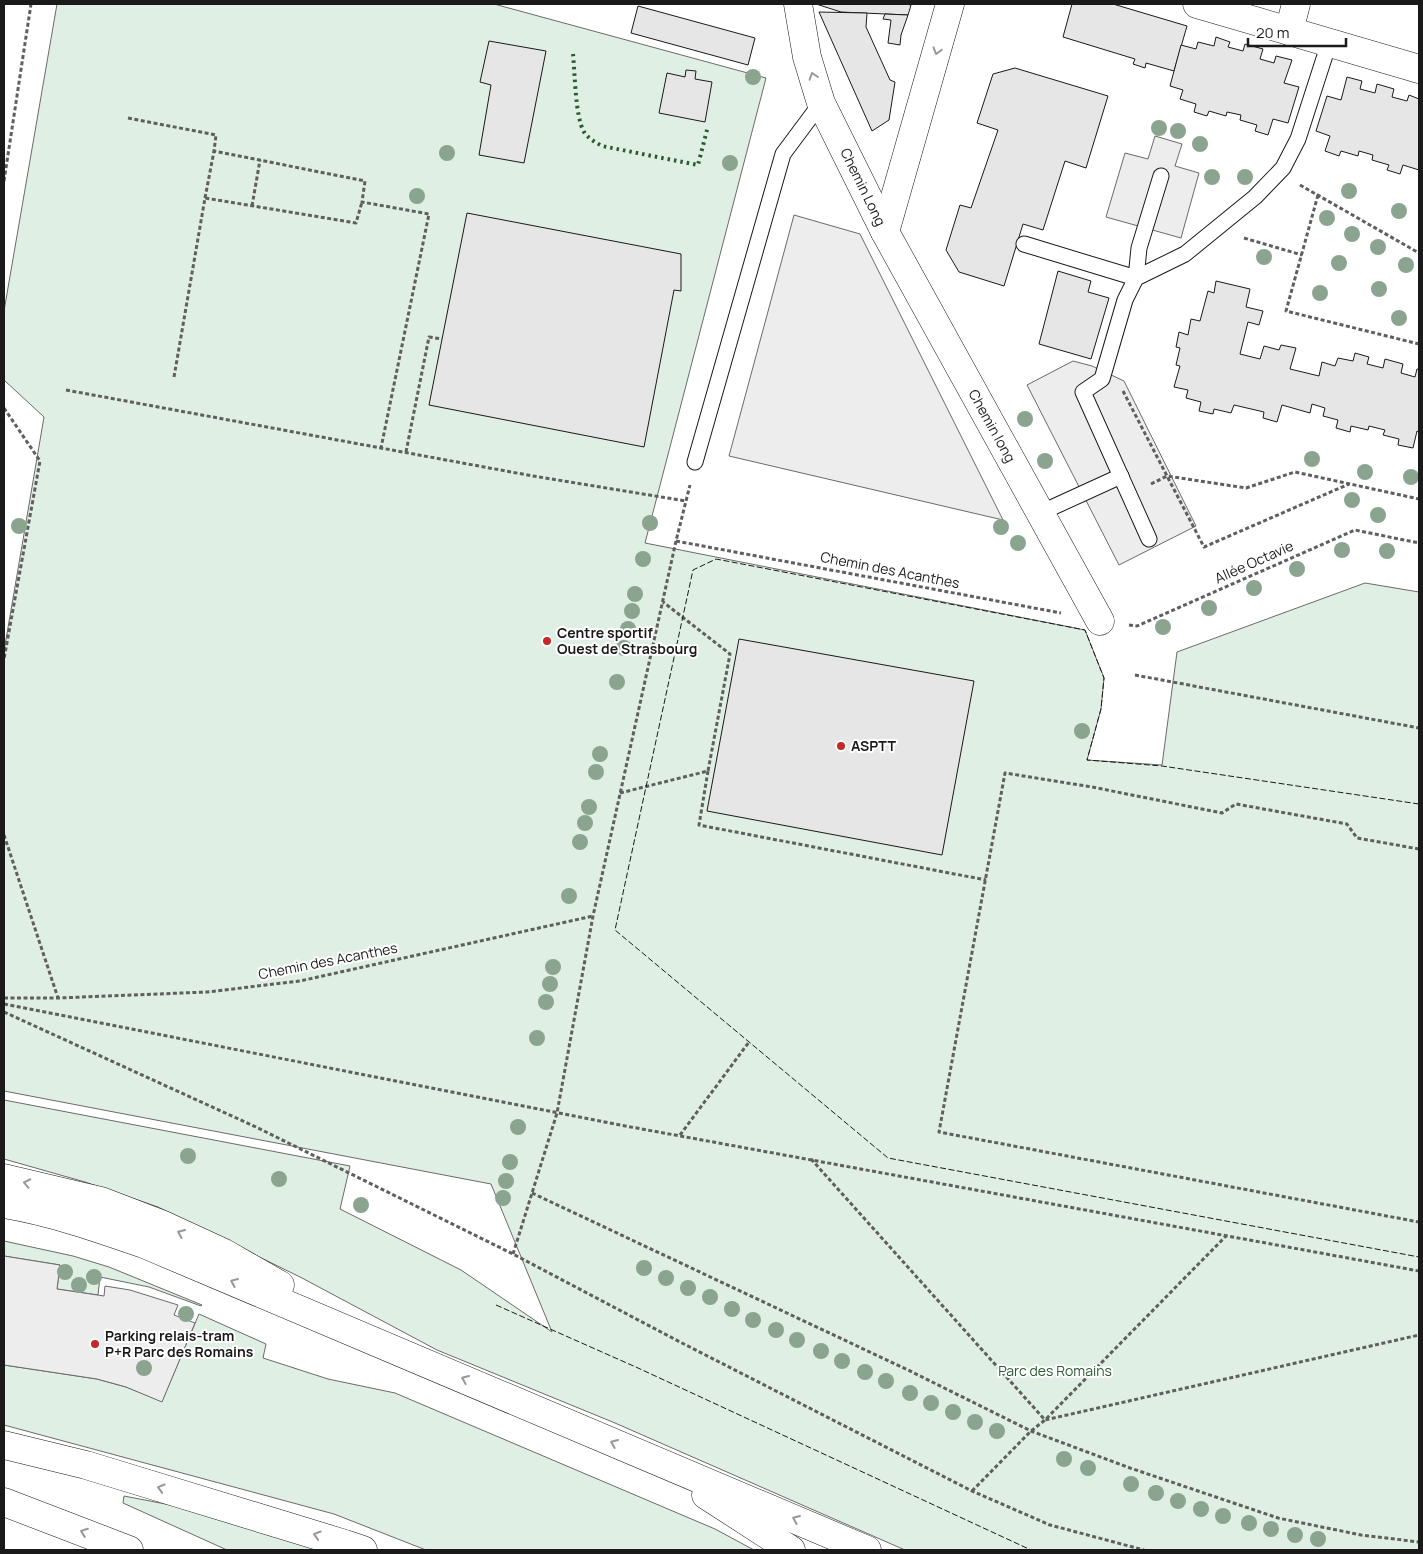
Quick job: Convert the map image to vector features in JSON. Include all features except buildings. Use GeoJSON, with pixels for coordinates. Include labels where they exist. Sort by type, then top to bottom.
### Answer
{"type":"FeatureCollection","features":[{"type":"Feature","properties":{"kind":"main road","name":"Chemin Long"},"geometry":{"type":"LineString","coordinates":[[798,4],[807,57],[821,103],[885,232]]}},
{"type":"Feature","properties":{"kind":"main road","name":"Chemin Long"},"geometry":{"type":"LineString","coordinates":[[885,232],[950,4]]}},
{"type":"Feature","properties":{"kind":"main road"},"geometry":{"type":"LineString","coordinates":[[1197,4],[1419,69]]}},
{"type":"Feature","properties":{"kind":"main road"},"geometry":{"type":"LineString","coordinates":[[1289,31],[1296,4]]}},
{"type":"Feature","properties":{"kind":"main road","name":"Chemin long"},"geometry":{"type":"LineString","coordinates":[[885,232],[1100,621]]}},
{"type":"Feature","properties":{"kind":"main road"},"geometry":{"type":"LineString","coordinates":[[4,1178],[101,1201],[161,1224],[224,1253],[376,1342]]}},
{"type":"Feature","properties":{"kind":"main road"},"geometry":{"type":"LineString","coordinates":[[4,1204],[23,1207],[86,1224],[144,1244],[867,1550]]}},
{"type":"Feature","properties":{"kind":"main road"},"geometry":{"type":"LineString","coordinates":[[4,1445],[86,1465],[363,1550]]}},
{"type":"Feature","properties":{"kind":"main road"},"geometry":{"type":"LineString","coordinates":[[649,1457],[791,1550]]}},
{"type":"Feature","properties":{"kind":"main road"},"geometry":{"type":"LineString","coordinates":[[4,1502],[129,1550]]}},
{"type":"Feature","properties":{"kind":"lane"},"geometry":{"type":"LineString","coordinates":[[1024,244],[1136,278],[1185,254],[1255,197],[1279,172],[1298,139],[1328,43]]}},
{"type":"Feature","properties":{"kind":"lane"},"geometry":{"type":"LineString","coordinates":[[695,462],[783,154],[821,103]]}},
{"type":"Feature","properties":{"kind":"lane"},"geometry":{"type":"LineString","coordinates":[[1149,539],[1083,392],[1102,379],[1125,300],[1136,278],[1139,248],[1161,176]]}},
{"type":"Feature","properties":{"kind":"lane"},"geometry":{"type":"LineString","coordinates":[[1040,513],[1121,476]]}},
{"type":"Feature","properties":{"kind":"path"},"geometry":{"type":"LineString","coordinates":[[4,181],[32,4]]}},
{"type":"Feature","properties":{"kind":"path"},"geometry":{"type":"LineString","coordinates":[[128,118],[216,135],[174,377]]}},
{"type":"Feature","properties":{"kind":"path"},"geometry":{"type":"LineString","coordinates":[[205,198],[356,223],[362,202],[365,181],[214,150]]}},
{"type":"Feature","properties":{"kind":"path"},"geometry":{"type":"LineString","coordinates":[[252,206],[260,160]]}},
{"type":"Feature","properties":{"kind":"path"},"geometry":{"type":"LineString","coordinates":[[1279,172],[1419,253]]}},
{"type":"Feature","properties":{"kind":"path"},"geometry":{"type":"LineString","coordinates":[[1318,195],[1286,311],[1419,344]]}},
{"type":"Feature","properties":{"kind":"path"},"geometry":{"type":"LineString","coordinates":[[362,202],[429,214],[381,448]]}},
{"type":"Feature","properties":{"kind":"path"},"geometry":{"type":"LineString","coordinates":[[1215,230],[1302,255]]}},
{"type":"Feature","properties":{"kind":"path"},"geometry":{"type":"LineString","coordinates":[[406,452],[429,337],[442,339]]}},
{"type":"Feature","properties":{"kind":"path"},"geometry":{"type":"LineString","coordinates":[[66,390],[534,476],[686,501]]}},
{"type":"Feature","properties":{"kind":"path"},"geometry":{"type":"LineString","coordinates":[[1123,390],[1204,547],[1350,484]]}},
{"type":"Feature","properties":{"kind":"path"},"geometry":{"type":"LineString","coordinates":[[4,408],[40,462],[4,660]]}},
{"type":"Feature","properties":{"kind":"path"},"geometry":{"type":"LineString","coordinates":[[513,1254],[557,1113],[593,916],[695,462]]}},
{"type":"Feature","properties":{"kind":"path"},"geometry":{"type":"LineString","coordinates":[[1130,495],[1167,476],[1246,488],[1295,472],[1419,499]]}},
{"type":"Feature","properties":{"kind":"path","name":"Allée Octavie"},"geometry":{"type":"LineString","coordinates":[[1100,621],[1136,626],[1355,530],[1419,543]]}},
{"type":"Feature","properties":{"kind":"path","name":"Chemin des Acanthes"},"geometry":{"type":"LineString","coordinates":[[676,541],[1100,621]]}},
{"type":"Feature","properties":{"kind":"path"},"geometry":{"type":"LineString","coordinates":[[663,602],[730,654],[699,825],[986,880]]}},
{"type":"Feature","properties":{"kind":"path"},"geometry":{"type":"LineString","coordinates":[[1135,675],[1419,728]]}},
{"type":"Feature","properties":{"kind":"path"},"geometry":{"type":"LineString","coordinates":[[620,793],[708,771]]}},
{"type":"Feature","properties":{"kind":"path"},"geometry":{"type":"LineString","coordinates":[[1419,849],[1357,838],[1347,824],[1236,804],[1222,813],[1092,787],[1006,773],[939,1132],[1419,1222]]}},
{"type":"Feature","properties":{"kind":"path"},"geometry":{"type":"LineString","coordinates":[[4,835],[58,998]]}},
{"type":"Feature","properties":{"kind":"path","name":"Chemin des Acanthes"},"geometry":{"type":"LineString","coordinates":[[4,998],[58,998],[207,992],[300,981],[593,916]]}},
{"type":"Feature","properties":{"kind":"path"},"geometry":{"type":"LineString","coordinates":[[4,1004],[557,1113],[1419,1271]]}},
{"type":"Feature","properties":{"kind":"path"},"geometry":{"type":"LineString","coordinates":[[4,1012],[256,1128],[513,1254],[680,1342],[972,1491],[1050,1525],[1144,1550]]}},
{"type":"Feature","properties":{"kind":"path"},"geometry":{"type":"LineString","coordinates":[[680,1135],[749,1042]]}},
{"type":"Feature","properties":{"kind":"path"},"geometry":{"type":"LineString","coordinates":[[810,1158],[1045,1420]]}},
{"type":"Feature","properties":{"kind":"path"},"geometry":{"type":"LineString","coordinates":[[532,1193],[908,1370],[1031,1431],[1130,1468],[1278,1518],[1361,1535],[1419,1542]]}},
{"type":"Feature","properties":{"kind":"path"},"geometry":{"type":"LineString","coordinates":[[972,1491],[1031,1431],[1045,1420],[1226,1235]]}},
{"type":"Feature","properties":{"kind":"path"},"geometry":{"type":"LineString","coordinates":[[1045,1420],[1419,1335]]}},
{"type":"Feature","properties":{"kind":"green space","name":"Centre sportif Ouest de Strasbourg"},"geometry":{"type":"Polygon","coordinates":[[[57,4],[494,4],[766,78],[645,543],[1085,630],[1104,678],[1101,709],[1087,760],[1162,765],[1177,652],[1365,583],[1419,592],[1419,1550],[905,1550],[615,1423],[437,1350],[302,1278],[158,1207],[85,1182],[4,1159],[4,1100],[350,1166],[340,1209],[461,1270],[552,1332],[491,1184],[4,1091],[4,651],[44,417],[4,380],[4,311],[57,4]]]}},
{"type":"Feature","properties":{"kind":"green space"},"geometry":{"type":"Polygon","coordinates":[[[4,1241],[73,1256],[109,1267],[202,1305],[149,1287],[100,1277],[98,1295],[57,1289],[60,1265],[4,1256],[4,1241]]]}},
{"type":"Feature","properties":{"kind":"green space"},"geometry":{"type":"Polygon","coordinates":[[[199,1314],[266,1344],[263,1358],[328,1379],[395,1393],[715,1529],[754,1550],[426,1550],[334,1514],[4,1425],[4,1365],[97,1379],[126,1387],[162,1401],[199,1314]]]}},
{"type":"Feature","properties":{"kind":"green space"},"geometry":{"type":"Polygon","coordinates":[[[124,1496],[181,1507],[327,1550],[227,1550],[123,1503],[124,1496]]]}},
{"type":"Feature","properties":{"kind":"shaded area"},"geometry":{"type":"Polygon","coordinates":[[[1155,136],[1182,144],[1175,166],[1199,173],[1181,238],[1106,217],[1125,153],[1148,159],[1155,136]]]}},
{"type":"Feature","properties":{"kind":"shaded area"},"geometry":{"type":"Polygon","coordinates":[[[794,215],[860,234],[1003,520],[729,456],[794,215]]]}},
{"type":"Feature","properties":{"kind":"shaded area"},"geometry":{"type":"Polygon","coordinates":[[[1073,361],[1092,366],[1124,381],[1196,526],[1119,565],[1027,385],[1073,361]]]}},
{"type":"Feature","properties":{"kind":"shaded area","name":"Parking relais-tram P+R Parc des Romains"},"geometry":{"type":"Polygon","coordinates":[[[4,1256],[60,1265],[57,1289],[104,1296],[105,1286],[130,1290],[178,1305],[174,1315],[195,1323],[162,1402],[126,1387],[97,1379],[4,1365],[4,1256]]]}},
{"type":"Feature","properties":{"kind":"hedge"},"geometry":{"type":"LineString","coordinates":[[573,54],[577,105],[581,125],[588,137],[602,146],[698,165],[708,126]]}},
{"type":"Feature","properties":{"kind":"fence"},"geometry":{"type":"LineString","coordinates":[[1419,804],[1162,766],[1087,760],[1101,709],[1104,678],[1085,630],[716,559],[693,570],[615,930],[888,1158],[1419,1257]]}},
{"type":"Feature","properties":{"kind":"fence"},"geometry":{"type":"LineString","coordinates":[[496,1305],[638,1368],[1031,1550]]}},
{"type":"Feature","properties":{"kind":"place","name":"Centre sportif Ouest de Strasbourg"},"geometry":{"type":"Point","coordinates":[547,641]}},
{"type":"Feature","properties":{"kind":"place","name":"ASPTT"},"geometry":{"type":"Point","coordinates":[841,746]}},
{"type":"Feature","properties":{"kind":"place","name":"Parking relais-tram P+R Parc des Romains"},"geometry":{"type":"Point","coordinates":[95,1344]}},
{"type":"Feature","properties":{"kind":"park label","name":"Parc des Romains"},"geometry":{"type":"Point","coordinates":[1055,1371]}}]}
